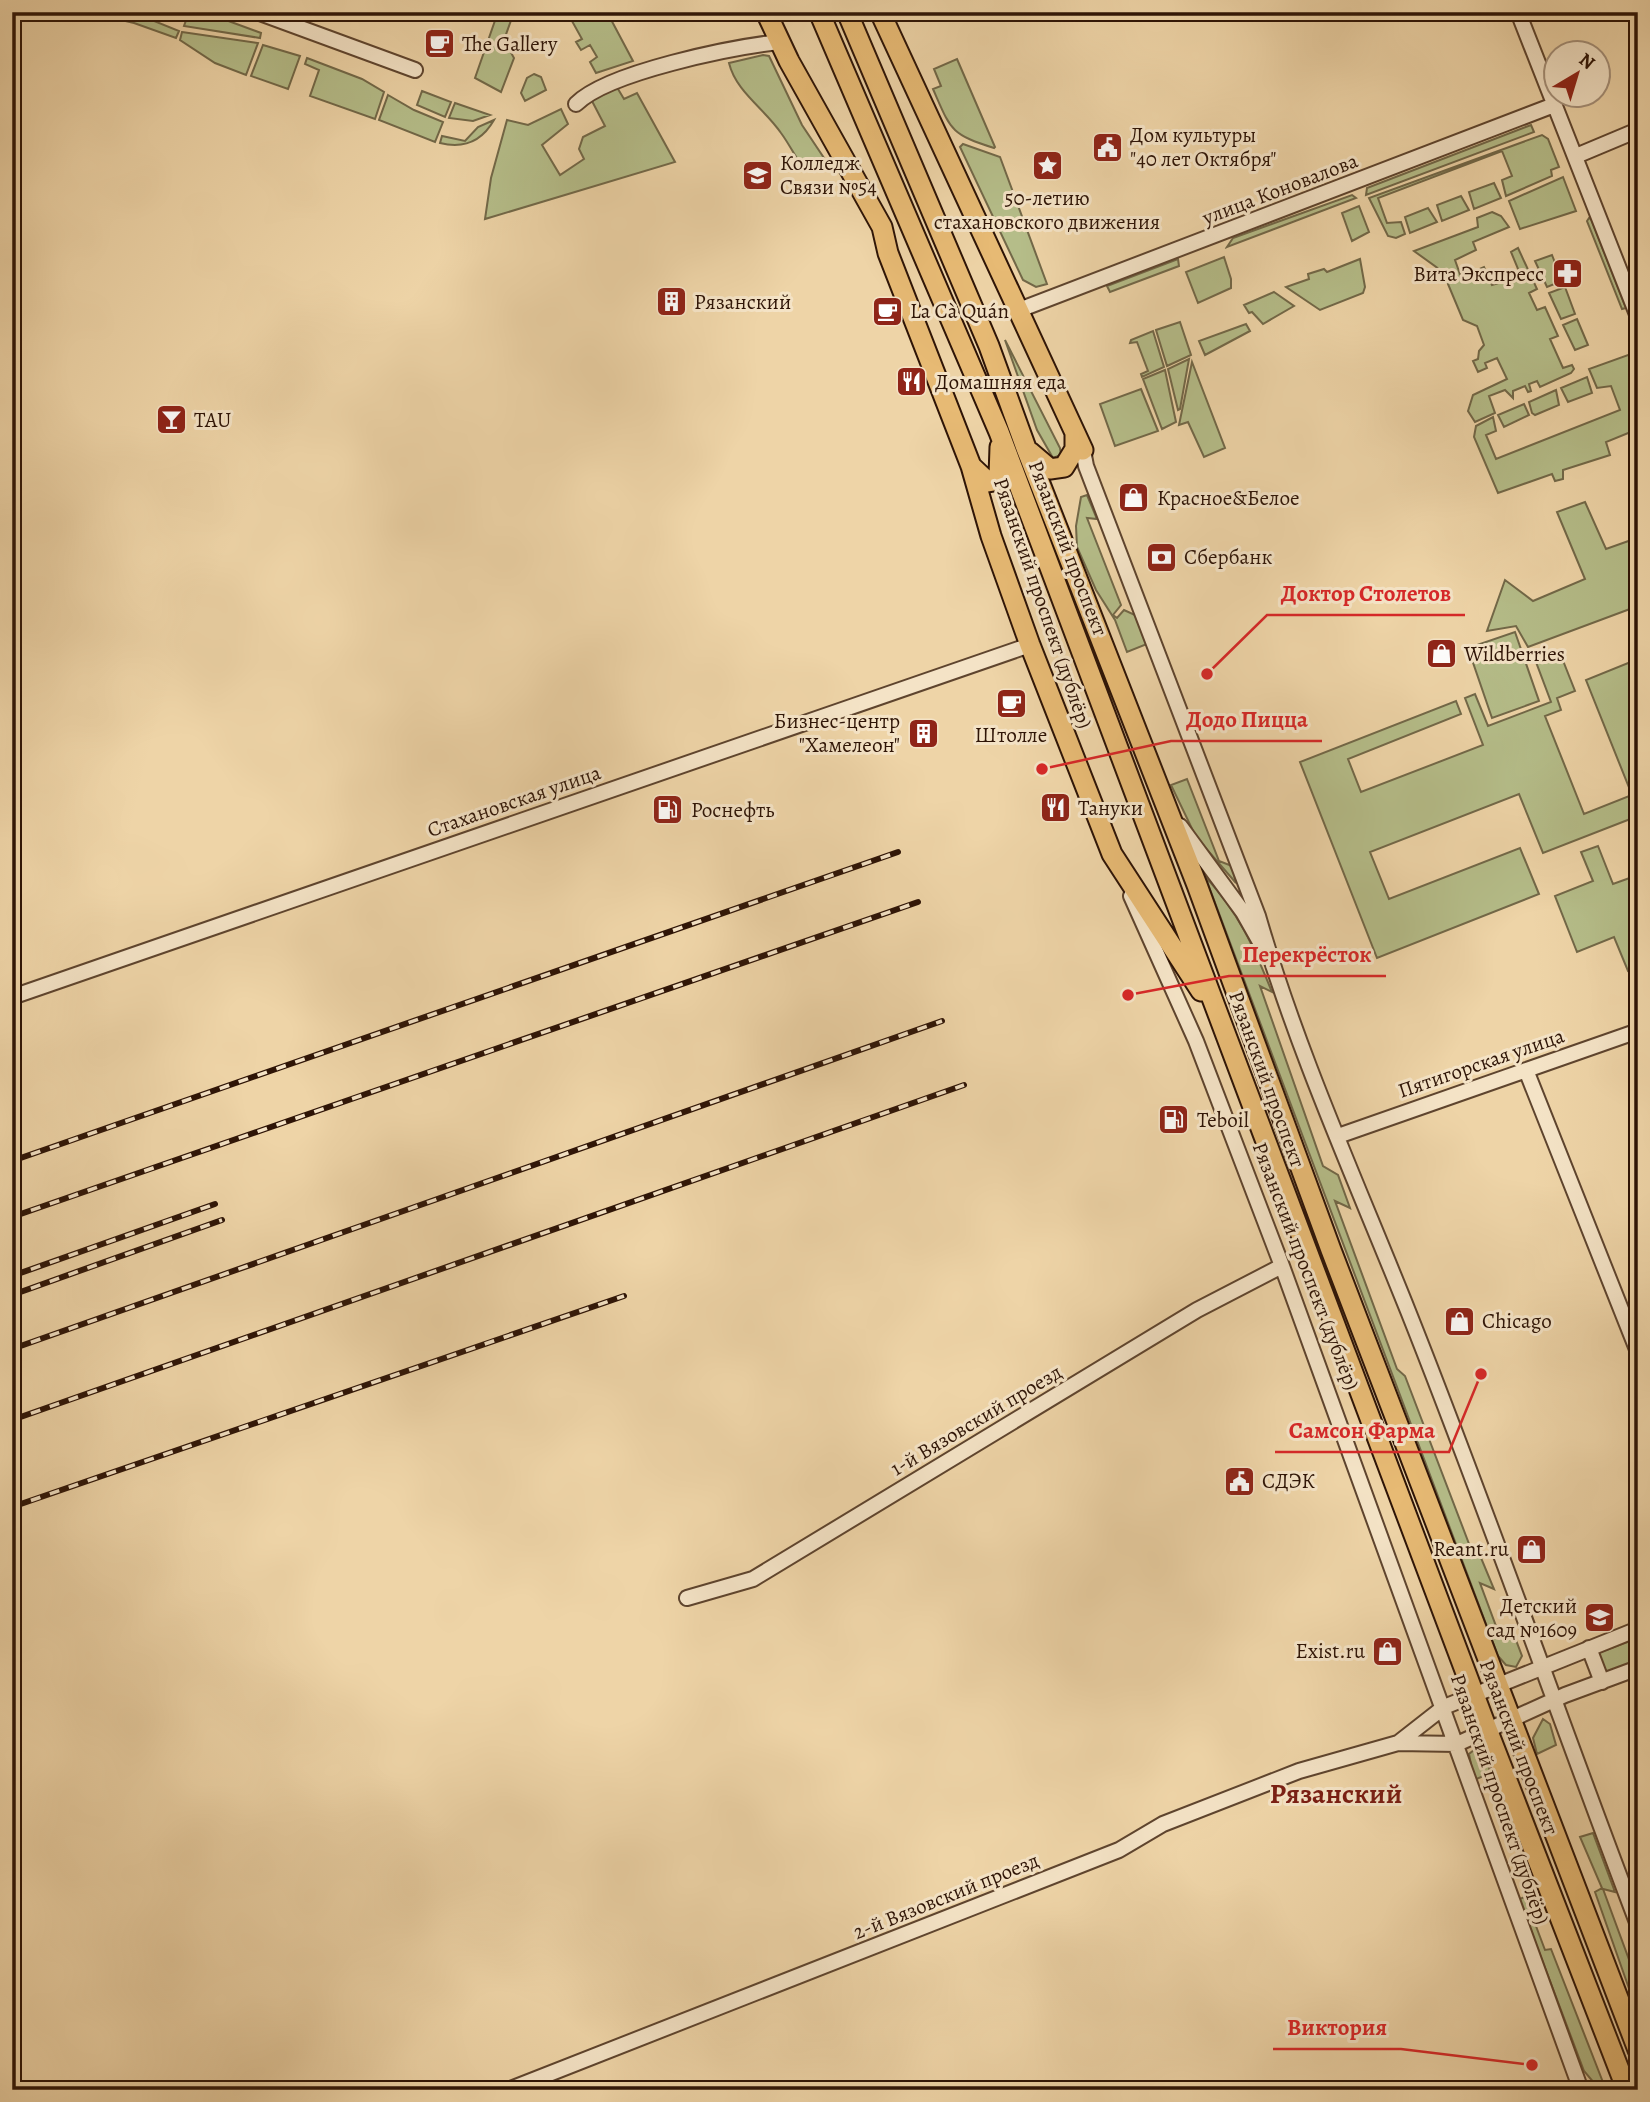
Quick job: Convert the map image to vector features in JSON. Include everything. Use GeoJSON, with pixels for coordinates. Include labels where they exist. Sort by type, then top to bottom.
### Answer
{"type":"FeatureCollection","features":[{"type":"Feature","properties":{"kind":"main road","name":"Рязанский проспект (дублёр)"},"geometry":{"type":"LineString","coordinates":[[766,12],[882,227],[888,253],[971,466],[991,536],[1030,645],[1112,854]]}},
{"type":"Feature","properties":{"kind":"main road","name":"Рязанский проспект"},"geometry":{"type":"LineString","coordinates":[[819,12],[999,432],[1487,1730],[1627,2090]]}},
{"type":"Feature","properties":{"kind":"main road","name":"Рязанский проспект"},"geometry":{"type":"LineString","coordinates":[[847,12],[989,346],[1638,2050]]}},
{"type":"Feature","properties":{"kind":"main road"},"geometry":{"type":"LineString","coordinates":[[880,12],[1079,441],[1070,462],[1057,470],[1044,466],[1026,448]]}},
{"type":"Feature","properties":{"kind":"main road"},"geometry":{"type":"LineString","coordinates":[[991,536],[990,519],[999,476],[999,432]]}},
{"type":"Feature","properties":{"kind":"main road"},"geometry":{"type":"LineString","coordinates":[[971,466],[988,482],[999,476]]}},
{"type":"Feature","properties":{"kind":"main road"},"geometry":{"type":"LineString","coordinates":[[1112,854],[1221,1020]]}},
{"type":"Feature","properties":{"kind":"street"},"geometry":{"type":"LineString","coordinates":[[257,12],[415,70]]}},
{"type":"Feature","properties":{"kind":"street"},"geometry":{"type":"LineString","coordinates":[[1518,12],[1542,74]]}},
{"type":"Feature","properties":{"kind":"street"},"geometry":{"type":"LineString","coordinates":[[576,104],[594,89],[620,78],[780,42]]}},
{"type":"Feature","properties":{"kind":"street","name":"улица Коновалова"},"geometry":{"type":"LineString","coordinates":[[1019,310],[1546,108]]}},
{"type":"Feature","properties":{"kind":"street"},"geometry":{"type":"LineString","coordinates":[[1555,108],[1638,317]]}},
{"type":"Feature","properties":{"kind":"street"},"geometry":{"type":"LineString","coordinates":[[1576,156],[1638,130]]}},
{"type":"Feature","properties":{"kind":"street"},"geometry":{"type":"LineString","coordinates":[[1079,441],[1086,466],[1258,916],[1272,965],[1555,1700],[1638,1925]]}},
{"type":"Feature","properties":{"kind":"street","name":"Стахановская улица"},"geometry":{"type":"LineString","coordinates":[[12,997],[1030,645]]}},
{"type":"Feature","properties":{"kind":"street"},"geometry":{"type":"LineString","coordinates":[[1165,803],[1242,912],[1272,965]]}},
{"type":"Feature","properties":{"kind":"street","name":"Рязанский проспект (дублёр)"},"geometry":{"type":"LineString","coordinates":[[1112,854],[1196,1041],[1282,1266],[1578,2083]]}},
{"type":"Feature","properties":{"kind":"street","name":"Пятигорская улица"},"geometry":{"type":"LineString","coordinates":[[1338,1136],[1638,1031]]}},
{"type":"Feature","properties":{"kind":"street"},"geometry":{"type":"LineString","coordinates":[[1526,1070],[1638,1352]]}},
{"type":"Feature","properties":{"kind":"street","name":"1-й Вязовский проезд"},"geometry":{"type":"LineString","coordinates":[[687,1598],[753,1579],[1197,1310],[1282,1266]]}},
{"type":"Feature","properties":{"kind":"street","name":"2-й Вязовский проезд"},"geometry":{"type":"LineString","coordinates":[[1398,1743],[1444,1707],[1638,1629]]}},
{"type":"Feature","properties":{"kind":"street"},"geometry":{"type":"LineString","coordinates":[[1589,1648],[1602,1682]]}},
{"type":"Feature","properties":{"kind":"street","name":"2-й Вязовский проезд"},"geometry":{"type":"LineString","coordinates":[[508,2090],[1107,1854],[1163,1824],[1242,1791],[1299,1770],[1398,1743],[1457,1744],[1555,1700],[1638,1668]]}},
{"type":"Feature","properties":{"kind":"street"},"geometry":{"type":"LineString","coordinates":[[1578,2083],[1591,2090]]}},
{"type":"Feature","properties":{"kind":"green space"},"geometry":{"type":"Polygon","coordinates":[[[87,12],[132,12],[179,31],[176,38],[134,23],[87,12]]]}},
{"type":"Feature","properties":{"kind":"green space"},"geometry":{"type":"Polygon","coordinates":[[[189,12],[204,12],[261,33],[260,38],[184,26],[189,12]]]}},
{"type":"Feature","properties":{"kind":"green space"},"geometry":{"type":"Polygon","coordinates":[[[498,12],[514,12],[504,40],[514,58],[501,92],[475,78],[498,12]]]}},
{"type":"Feature","properties":{"kind":"green space"},"geometry":{"type":"Polygon","coordinates":[[[567,12],[607,12],[633,61],[596,73],[590,62],[597,57],[590,45],[581,50],[576,42],[582,39],[567,12]]]}},
{"type":"Feature","properties":{"kind":"green space"},"geometry":{"type":"Polygon","coordinates":[[[182,32],[258,43],[246,75],[215,63],[180,40],[182,32]]]}},
{"type":"Feature","properties":{"kind":"green space"},"geometry":{"type":"Polygon","coordinates":[[[263,45],[300,56],[288,89],[251,76],[263,45]]]}},
{"type":"Feature","properties":{"kind":"green space"},"geometry":{"type":"Polygon","coordinates":[[[769,56],[802,125],[824,158],[805,170],[774,124],[738,83],[729,63],[769,56]]]}},
{"type":"Feature","properties":{"kind":"green space"},"geometry":{"type":"Polygon","coordinates":[[[307,58],[362,79],[384,92],[375,119],[310,96],[319,70],[305,64],[307,58]]]}},
{"type":"Feature","properties":{"kind":"green space"},"geometry":{"type":"Polygon","coordinates":[[[957,59],[994,148],[968,139],[954,129],[933,89],[941,86],[934,69],[957,59]]]}},
{"type":"Feature","properties":{"kind":"green space"},"geometry":{"type":"Polygon","coordinates":[[[534,74],[541,77],[546,90],[525,101],[521,93],[527,78],[534,74]]]}},
{"type":"Feature","properties":{"kind":"green space"},"geometry":{"type":"Polygon","coordinates":[[[615,84],[624,99],[637,93],[675,162],[485,219],[491,178],[507,120],[528,125],[561,109],[568,124],[542,145],[560,175],[584,159],[579,149],[583,137],[605,126],[592,101],[615,84]]]}},
{"type":"Feature","properties":{"kind":"green space"},"geometry":{"type":"Polygon","coordinates":[[[422,91],[451,102],[445,117],[417,105],[422,91]]]}},
{"type":"Feature","properties":{"kind":"green space"},"geometry":{"type":"Polygon","coordinates":[[[388,95],[443,122],[435,142],[379,120],[388,95]]]}},
{"type":"Feature","properties":{"kind":"green space"},"geometry":{"type":"Polygon","coordinates":[[[455,103],[490,115],[473,121],[449,118],[455,103]]]}},
{"type":"Feature","properties":{"kind":"green space"},"geometry":{"type":"Polygon","coordinates":[[[494,120],[484,133],[472,142],[457,145],[440,143],[442,136],[465,141],[478,127],[494,120]]]}},
{"type":"Feature","properties":{"kind":"green space"},"geometry":{"type":"Polygon","coordinates":[[[1531,125],[1534,132],[1366,195],[1367,188],[1531,125]]]}},
{"type":"Feature","properties":{"kind":"green space"},"geometry":{"type":"Polygon","coordinates":[[[1542,135],[1548,139],[1559,167],[1551,170],[1552,176],[1506,196],[1502,180],[1512,176],[1502,151],[1378,198],[1387,223],[1401,222],[1405,234],[1396,238],[1388,236],[1369,198],[1542,135]]]}},
{"type":"Feature","properties":{"kind":"green space"},"geometry":{"type":"Polygon","coordinates":[[[963,144],[1000,157],[1047,284],[1036,287],[1023,280],[960,147],[963,144]]]}},
{"type":"Feature","properties":{"kind":"green space"},"geometry":{"type":"Polygon","coordinates":[[[1563,177],[1576,211],[1520,229],[1509,201],[1563,177]]]}},
{"type":"Feature","properties":{"kind":"green space"},"geometry":{"type":"Polygon","coordinates":[[[1494,183],[1501,198],[1474,209],[1469,192],[1494,183]]]}},
{"type":"Feature","properties":{"kind":"green space"},"geometry":{"type":"Polygon","coordinates":[[[1352,195],[1356,198],[1227,247],[1233,238],[1352,195]]]}},
{"type":"Feature","properties":{"kind":"green space"},"geometry":{"type":"Polygon","coordinates":[[[1461,196],[1469,210],[1442,221],[1437,205],[1461,196]]]}},
{"type":"Feature","properties":{"kind":"green space"},"geometry":{"type":"Polygon","coordinates":[[[1359,206],[1369,232],[1352,241],[1342,213],[1359,206]]]}},
{"type":"Feature","properties":{"kind":"green space"},"geometry":{"type":"Polygon","coordinates":[[[1428,208],[1437,222],[1410,233],[1405,217],[1428,208]]]}},
{"type":"Feature","properties":{"kind":"green space"},"geometry":{"type":"Polygon","coordinates":[[[1492,212],[1501,216],[1509,227],[1473,242],[1476,250],[1455,260],[1461,277],[1484,267],[1492,285],[1521,276],[1511,252],[1518,248],[1537,289],[1529,293],[1537,310],[1545,307],[1558,336],[1550,339],[1563,368],[1572,365],[1574,369],[1571,373],[1540,387],[1537,381],[1529,384],[1531,391],[1528,392],[1525,386],[1513,391],[1513,398],[1505,390],[1489,396],[1495,413],[1475,422],[1468,411],[1473,395],[1507,379],[1497,358],[1485,363],[1487,368],[1478,372],[1473,361],[1478,359],[1479,351],[1484,345],[1477,326],[1463,320],[1443,272],[1414,251],[1478,227],[1477,218],[1492,212]]]}},
{"type":"Feature","properties":{"kind":"green space"},"geometry":{"type":"Polygon","coordinates":[[[1589,218],[1626,308],[1622,309],[1587,221],[1589,218]]]}},
{"type":"Feature","properties":{"kind":"green space"},"geometry":{"type":"Polygon","coordinates":[[[1552,255],[1562,281],[1547,287],[1535,261],[1552,255]]]}},
{"type":"Feature","properties":{"kind":"green space"},"geometry":{"type":"Polygon","coordinates":[[[1224,257],[1231,288],[1198,303],[1186,272],[1224,257]]]}},
{"type":"Feature","properties":{"kind":"green space"},"geometry":{"type":"Polygon","coordinates":[[[1178,259],[1179,266],[1110,292],[1107,286],[1178,259]]]}},
{"type":"Feature","properties":{"kind":"green space"},"geometry":{"type":"Polygon","coordinates":[[[1360,259],[1365,287],[1363,293],[1320,310],[1286,287],[1309,279],[1308,274],[1324,269],[1327,272],[1360,259]]]}},
{"type":"Feature","properties":{"kind":"green space"},"geometry":{"type":"Polygon","coordinates":[[[1565,287],[1575,314],[1561,319],[1549,293],[1565,287]]]}},
{"type":"Feature","properties":{"kind":"green space"},"geometry":{"type":"Polygon","coordinates":[[[1274,292],[1294,306],[1263,324],[1252,312],[1249,313],[1244,305],[1274,292]]]}},
{"type":"Feature","properties":{"kind":"green space"},"geometry":{"type":"Polygon","coordinates":[[[1577,319],[1588,345],[1575,350],[1563,325],[1577,319]]]}},
{"type":"Feature","properties":{"kind":"green space"},"geometry":{"type":"Polygon","coordinates":[[[1180,322],[1191,355],[1167,366],[1156,330],[1180,322]]]}},
{"type":"Feature","properties":{"kind":"green space"},"geometry":{"type":"Polygon","coordinates":[[[1246,324],[1250,331],[1205,355],[1199,341],[1246,324]]]}},
{"type":"Feature","properties":{"kind":"green space"},"geometry":{"type":"Polygon","coordinates":[[[1153,331],[1164,367],[1142,377],[1141,374],[1148,371],[1137,342],[1130,343],[1131,340],[1153,331]]]}},
{"type":"Feature","properties":{"kind":"green space"},"geometry":{"type":"Polygon","coordinates":[[[1005,340],[1060,448],[1061,455],[1053,458],[1037,430],[1005,340]]]}},
{"type":"Feature","properties":{"kind":"green space"},"geometry":{"type":"Polygon","coordinates":[[[1628,355],[1635,358],[1638,364],[1638,429],[1606,442],[1610,455],[1563,470],[1563,479],[1555,481],[1552,474],[1498,493],[1474,437],[1476,426],[1493,417],[1496,431],[1486,435],[1496,459],[1620,410],[1611,386],[1597,388],[1589,369],[1628,355]]]}},
{"type":"Feature","properties":{"kind":"green space"},"geometry":{"type":"Polygon","coordinates":[[[1189,359],[1180,409],[1178,410],[1168,369],[1189,359]]]}},
{"type":"Feature","properties":{"kind":"green space"},"geometry":{"type":"Polygon","coordinates":[[[1192,362],[1225,448],[1204,457],[1188,422],[1179,425],[1192,362]]]}},
{"type":"Feature","properties":{"kind":"green space"},"geometry":{"type":"Polygon","coordinates":[[[1165,370],[1176,422],[1162,429],[1143,379],[1165,370]]]}},
{"type":"Feature","properties":{"kind":"green space"},"geometry":{"type":"Polygon","coordinates":[[[1587,377],[1592,393],[1568,402],[1561,388],[1587,377]]]}},
{"type":"Feature","properties":{"kind":"green space"},"geometry":{"type":"Polygon","coordinates":[[[1141,389],[1158,431],[1115,446],[1100,404],[1141,389]]]}},
{"type":"Feature","properties":{"kind":"green space"},"geometry":{"type":"Polygon","coordinates":[[[1556,390],[1559,405],[1535,415],[1532,413],[1529,402],[1556,390]]]}},
{"type":"Feature","properties":{"kind":"green space"},"geometry":{"type":"Polygon","coordinates":[[[1524,404],[1529,415],[1504,427],[1498,415],[1524,404]]]}},
{"type":"Feature","properties":{"kind":"green space"},"geometry":{"type":"Polygon","coordinates":[[[1087,495],[1097,519],[1087,518],[1121,605],[1113,615],[1117,618],[1124,610],[1135,615],[1147,644],[1127,652],[1115,620],[1096,590],[1077,547],[1076,526],[1081,497],[1087,495]]]}},
{"type":"Feature","properties":{"kind":"green space"},"geometry":{"type":"Polygon","coordinates":[[[1585,502],[1606,549],[1637,538],[1638,606],[1528,647],[1516,626],[1487,631],[1505,580],[1533,601],[1585,579],[1557,512],[1585,502]]]}},
{"type":"Feature","properties":{"kind":"green space"},"geometry":{"type":"Polygon","coordinates":[[[1515,632],[1539,701],[1492,718],[1468,648],[1515,632]]]}},
{"type":"Feature","properties":{"kind":"green space"},"geometry":{"type":"Polygon","coordinates":[[[1560,653],[1575,691],[1557,698],[1561,710],[1545,716],[1584,814],[1632,795],[1586,680],[1638,659],[1638,816],[1543,853],[1519,794],[1370,852],[1389,899],[1520,848],[1539,894],[1377,958],[1300,762],[1456,701],[1461,714],[1348,759],[1361,792],[1483,745],[1465,698],[1475,694],[1488,726],[1551,702],[1536,662],[1560,653]]]}},
{"type":"Feature","properties":{"kind":"green space"},"geometry":{"type":"Polygon","coordinates":[[[1187,779],[1219,861],[1232,866],[1236,883],[1196,837],[1171,785],[1187,779]]]}},
{"type":"Feature","properties":{"kind":"green space"},"geometry":{"type":"Polygon","coordinates":[[[1598,846],[1613,884],[1638,875],[1638,967],[1628,971],[1614,937],[1577,952],[1555,896],[1593,881],[1581,852],[1598,846]]]}},
{"type":"Feature","properties":{"kind":"green space"},"geometry":{"type":"Polygon","coordinates":[[[1205,876],[1244,930],[1272,992],[1260,986],[1323,1166],[1338,1175],[1350,1208],[1335,1201],[1397,1369],[1405,1376],[1471,1549],[1479,1553],[1494,1589],[1480,1583],[1496,1626],[1514,1635],[1522,1656],[1516,1667],[1506,1665],[1498,1656],[1205,876]]]}},
{"type":"Feature","properties":{"kind":"green space"},"geometry":{"type":"Polygon","coordinates":[[[1638,1638],[1638,1661],[1605,1673],[1598,1653],[1638,1638]]]}},
{"type":"Feature","properties":{"kind":"green space"},"geometry":{"type":"Polygon","coordinates":[[[1543,1719],[1550,1724],[1556,1745],[1537,1754],[1533,1738],[1543,1719]]]}},
{"type":"Feature","properties":{"kind":"green space"},"geometry":{"type":"Polygon","coordinates":[[[1474,1750],[1485,1758],[1491,1773],[1474,1780],[1469,1754],[1474,1750]]]}},
{"type":"Feature","properties":{"kind":"green space"},"geometry":{"type":"Polygon","coordinates":[[[1593,1833],[1615,1892],[1603,1889],[1638,1984],[1638,2014],[1595,1892],[1602,1888],[1580,1837],[1593,1833]]]}},
{"type":"Feature","properties":{"kind":"green space"},"geometry":{"type":"Polygon","coordinates":[[[1525,1897],[1545,1950],[1551,1949],[1606,2090],[1600,2090],[1584,2071],[1519,1899],[1525,1897]]]}},
{"type":"Feature","properties":{"kind":"railway"},"geometry":{"type":"LineString","coordinates":[[12,1161],[898,852]]}},
{"type":"Feature","properties":{"kind":"railway"},"geometry":{"type":"LineString","coordinates":[[12,1217],[918,902]]}},
{"type":"Feature","properties":{"kind":"railway"},"geometry":{"type":"LineString","coordinates":[[12,1349],[942,1021]]}},
{"type":"Feature","properties":{"kind":"railway"},"geometry":{"type":"LineString","coordinates":[[12,1420],[964,1085]]}},
{"type":"Feature","properties":{"kind":"railway"},"geometry":{"type":"LineString","coordinates":[[12,1276],[215,1204]]}},
{"type":"Feature","properties":{"kind":"railway"},"geometry":{"type":"LineString","coordinates":[[12,1295],[222,1220]]}},
{"type":"Feature","properties":{"kind":"railway"},"geometry":{"type":"LineString","coordinates":[[12,1507],[624,1296]]}},
{"type":"Feature","properties":{"kind":"place","name":"The Gallery"},"geometry":{"type":"Point","coordinates":[439,44]}},
{"type":"Feature","properties":{"kind":"place","name":"Дом культуры \"40 лет Октября\""},"geometry":{"type":"Point","coordinates":[1107,147]}},
{"type":"Feature","properties":{"kind":"place","name":"50-летию стахановского движения"},"geometry":{"type":"Point","coordinates":[1047,166]}},
{"type":"Feature","properties":{"kind":"place","name":"Колледж Связи №54"},"geometry":{"type":"Point","coordinates":[757,175]}},
{"type":"Feature","properties":{"kind":"place","name":"Вита Экспресс"},"geometry":{"type":"Point","coordinates":[1567,274]}},
{"type":"Feature","properties":{"kind":"place","name":"Рязанский"},"geometry":{"type":"Point","coordinates":[671,302]}},
{"type":"Feature","properties":{"kind":"place","name":"La Cà Quán"},"geometry":{"type":"Point","coordinates":[887,311]}},
{"type":"Feature","properties":{"kind":"place","name":"Домашняя еда"},"geometry":{"type":"Point","coordinates":[912,382]}},
{"type":"Feature","properties":{"kind":"place","name":"TAU"},"geometry":{"type":"Point","coordinates":[171,420]}},
{"type":"Feature","properties":{"kind":"place","name":"Красное&Белое"},"geometry":{"type":"Point","coordinates":[1134,498]}},
{"type":"Feature","properties":{"kind":"place","name":"Сбербанк"},"geometry":{"type":"Point","coordinates":[1161,557]}},
{"type":"Feature","properties":{"kind":"place","name":"Wildberries"},"geometry":{"type":"Point","coordinates":[1441,654]}},
{"type":"Feature","properties":{"kind":"place","name":"Доктор Столетов"},"geometry":{"type":"Point","coordinates":[1207,674]}},
{"type":"Feature","properties":{"kind":"place","name":"Штолле"},"geometry":{"type":"Point","coordinates":[1011,703]}},
{"type":"Feature","properties":{"kind":"place","name":"Бизнес-центр \"Хамелеон\""},"geometry":{"type":"Point","coordinates":[923,733]}},
{"type":"Feature","properties":{"kind":"place","name":"Додо Пицца"},"geometry":{"type":"Point","coordinates":[1042,769]}},
{"type":"Feature","properties":{"kind":"place","name":"Тануки"},"geometry":{"type":"Point","coordinates":[1055,808]}},
{"type":"Feature","properties":{"kind":"place","name":"Роснефть"},"geometry":{"type":"Point","coordinates":[668,810]}},
{"type":"Feature","properties":{"kind":"place","name":"Перекрёсток"},"geometry":{"type":"Point","coordinates":[1128,995]}},
{"type":"Feature","properties":{"kind":"place","name":"Teboil"},"geometry":{"type":"Point","coordinates":[1174,1120]}},
{"type":"Feature","properties":{"kind":"place","name":"Chicago"},"geometry":{"type":"Point","coordinates":[1459,1321]}},
{"type":"Feature","properties":{"kind":"place","name":"Самсон Фарма"},"geometry":{"type":"Point","coordinates":[1481,1374]}},
{"type":"Feature","properties":{"kind":"place","name":"СДЭК"},"geometry":{"type":"Point","coordinates":[1239,1481]}},
{"type":"Feature","properties":{"kind":"place","name":"Reant.ru"},"geometry":{"type":"Point","coordinates":[1532,1549]}},
{"type":"Feature","properties":{"kind":"place","name":"Детский сад №1609"},"geometry":{"type":"Point","coordinates":[1600,1618]}},
{"type":"Feature","properties":{"kind":"place","name":"Exist.ru"},"geometry":{"type":"Point","coordinates":[1388,1651]}},
{"type":"Feature","properties":{"kind":"place","name":"Виктория"},"geometry":{"type":"Point","coordinates":[1532,2065]}},
{"type":"Feature","properties":{"kind":"district","name":"Рязанский"},"geometry":{"type":"Point","coordinates":[1336,1794]}}]}
